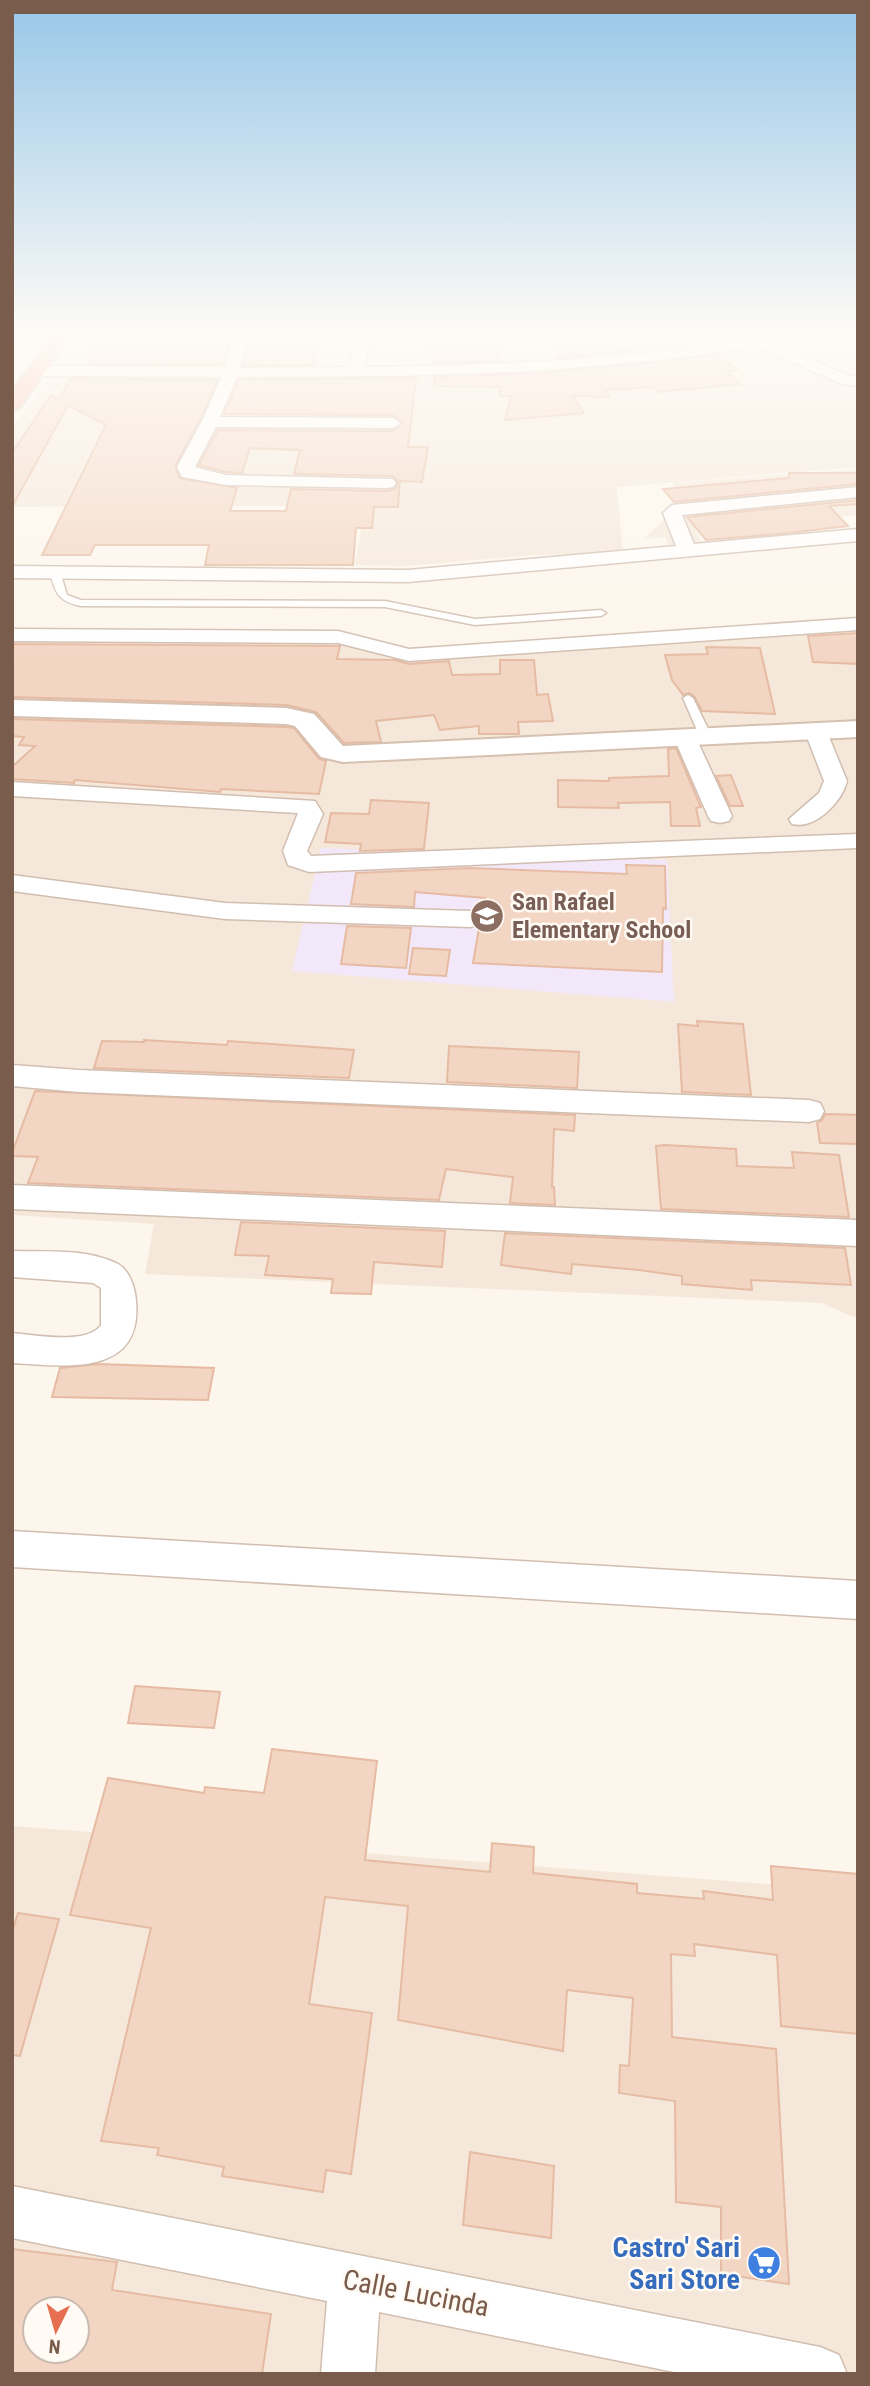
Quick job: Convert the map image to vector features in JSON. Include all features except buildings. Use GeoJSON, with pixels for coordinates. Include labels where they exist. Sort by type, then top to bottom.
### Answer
{"type":"FeatureCollection","features":[{"type":"Feature","properties":{"kind":"street"},"geometry":{"type":"LineString","coordinates":[[201,440],[186,467],[188,473],[202,478],[387,483]]}},
{"type":"Feature","properties":{"kind":"street"},"geometry":{"type":"LineString","coordinates":[[687,552],[685,538],[676,527],[672,513],[678,509],[858,492]]}},
{"type":"Feature","properties":{"kind":"street"},"geometry":{"type":"LineString","coordinates":[[665,554],[664,538],[676,527]]}},
{"type":"Feature","properties":{"kind":"street"},"geometry":{"type":"LineString","coordinates":[[12,572],[391,577],[858,535]]}},
{"type":"Feature","properties":{"kind":"street"},"geometry":{"type":"LineString","coordinates":[[12,635],[338,638],[358,640],[388,654],[408,655],[858,624]]}},
{"type":"Feature","properties":{"kind":"street"},"geometry":{"type":"LineString","coordinates":[[12,708],[286,716],[304,720],[331,751],[343,754],[858,729]]}},
{"type":"Feature","properties":{"kind":"street"},"geometry":{"type":"LineString","coordinates":[[802,819],[833,794],[836,783],[816,732]]}},
{"type":"Feature","properties":{"kind":"street"},"geometry":{"type":"LineString","coordinates":[[696,737],[719,816]]}},
{"type":"Feature","properties":{"kind":"street"},"geometry":{"type":"LineString","coordinates":[[12,789],[307,806],[311,814],[295,851],[297,860],[309,864],[858,841]]}},
{"type":"Feature","properties":{"kind":"street"},"geometry":{"type":"LineString","coordinates":[[12,883],[225,911],[470,919]]}},
{"type":"Feature","properties":{"kind":"street"},"geometry":{"type":"LineString","coordinates":[[12,1075],[93,1082],[808,1111]]}},
{"type":"Feature","properties":{"kind":"street"},"geometry":{"type":"LineString","coordinates":[[12,1197],[858,1233]]}},
{"type":"Feature","properties":{"kind":"street"},"geometry":{"type":"LineString","coordinates":[[12,1264],[94,1269],[110,1276],[118,1286],[121,1325],[111,1341],[96,1350],[12,1348]]}},
{"type":"Feature","properties":{"kind":"street"},"geometry":{"type":"LineString","coordinates":[[12,1549],[858,1600]]}},
{"type":"Feature","properties":{"kind":"street","name":"Calle Lucinda"},"geometry":{"type":"LineString","coordinates":[[12,2212],[792,2370]]}},
{"type":"Feature","properties":{"kind":"street"},"geometry":{"type":"LineString","coordinates":[[348,2374],[355,2280]]}},
{"type":"Feature","properties":{"kind":"lane"},"geometry":{"type":"LineString","coordinates":[[55,572],[61,595],[67,601],[81,603],[385,604],[455,621],[475,622],[601,613]]}},
{"type":"Feature","properties":{"kind":"lane"},"geometry":{"type":"LineString","coordinates":[[688,698],[696,737]]}},
{"type":"Feature","properties":{"kind":"shaded area"},"geometry":{"type":"Polygon","coordinates":[[[12,440],[858,440],[858,467],[617,487],[623,553],[533,555],[403,566],[355,565],[365,506],[12,507],[12,440]]]}},
{"type":"Feature","properties":{"kind":"shaded area"},"geometry":{"type":"Polygon","coordinates":[[[858,469],[858,515],[695,530],[704,545],[667,547],[666,537],[644,539],[686,498],[673,483],[858,469]]]}},
{"type":"Feature","properties":{"kind":"shaded area"},"geometry":{"type":"Polygon","coordinates":[[[858,629],[858,1319],[822,1303],[145,1274],[154,1224],[12,1215],[12,637],[352,641],[388,658],[407,659],[858,629]]]}},
{"type":"Feature","properties":{"kind":"shaded area","name":"San Rafael Elementary School"},"geometry":{"type":"Polygon","coordinates":[[[321,848],[667,860],[674,1002],[292,971],[321,848]]]}},
{"type":"Feature","properties":{"kind":"shaded area"},"geometry":{"type":"Polygon","coordinates":[[[12,1826],[858,1891],[858,2374],[12,2374],[12,1826]]]}},
{"type":"Feature","properties":{"kind":"place","name":"San Rafael Elementary School"},"geometry":{"type":"Point","coordinates":[487,916]}},
{"type":"Feature","properties":{"kind":"place","name":"Castro' Sari Sari Store"},"geometry":{"type":"Point","coordinates":[764,2263]}}]}
